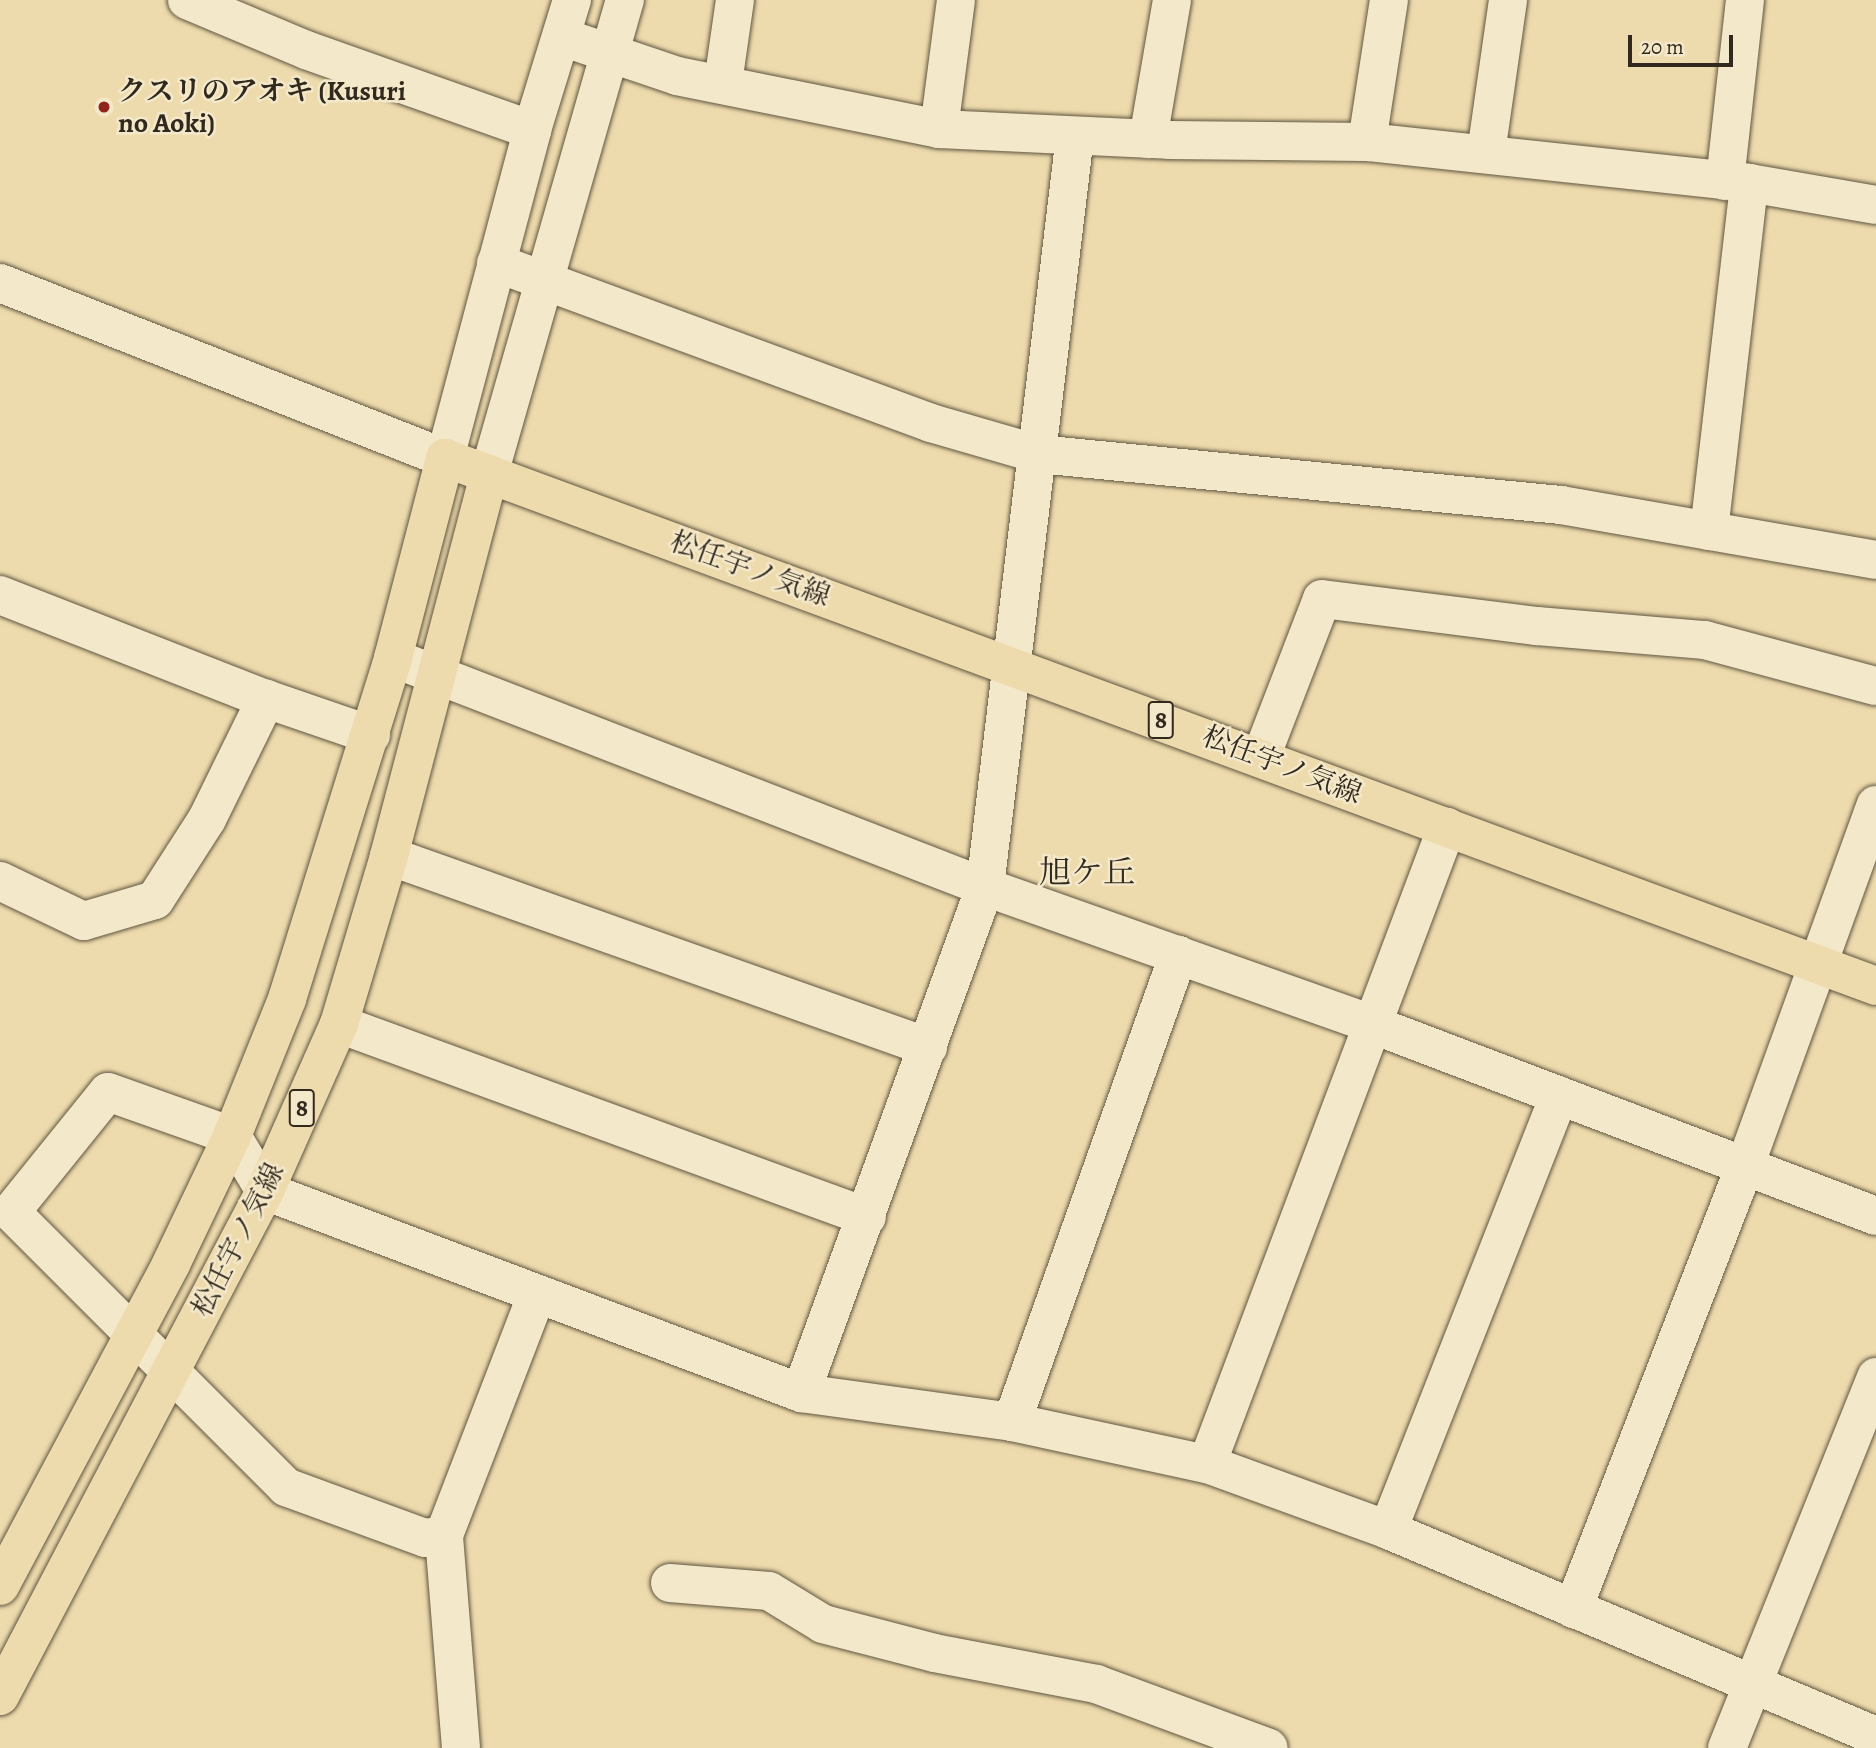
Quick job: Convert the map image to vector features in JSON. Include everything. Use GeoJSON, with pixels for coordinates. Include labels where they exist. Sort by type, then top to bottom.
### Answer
{"type":"FeatureCollection","features":[{"type":"Feature","properties":{"kind":"main road","name":"松任宇ノ気線"},"geometry":{"type":"LineString","coordinates":[[0,1586],[130,1335],[171,1264],[232,1136],[287,999],[371,735],[445,458],[1012,664],[1876,986]]}},
{"type":"Feature","properties":{"kind":"main road","name":"松任宇ノ気線"},"geometry":{"type":"LineString","coordinates":[[0,1696],[265,1191],[339,1024],[390,856],[489,474]]}},
{"type":"Feature","properties":{"kind":"street"},"geometry":{"type":"LineString","coordinates":[[187,0],[258,13],[306,50],[532,130]]}},
{"type":"Feature","properties":{"kind":"street"},"geometry":{"type":"LineString","coordinates":[[0,283],[445,458],[532,130],[572,0]]}},
{"type":"Feature","properties":{"kind":"street"},"geometry":{"type":"LineString","coordinates":[[489,474],[625,0]]}},
{"type":"Feature","properties":{"kind":"street"},"geometry":{"type":"LineString","coordinates":[[723,83],[735,0]]}},
{"type":"Feature","properties":{"kind":"street"},"geometry":{"type":"LineString","coordinates":[[939,129],[956,0]]}},
{"type":"Feature","properties":{"kind":"street"},"geometry":{"type":"LineString","coordinates":[[1148,139],[1172,0]]}},
{"type":"Feature","properties":{"kind":"street"},"geometry":{"type":"LineString","coordinates":[[1367,142],[1389,0]]}},
{"type":"Feature","properties":{"kind":"street"},"geometry":{"type":"LineString","coordinates":[[1486,153],[1508,0]]}},
{"type":"Feature","properties":{"kind":"street"},"geometry":{"type":"LineString","coordinates":[[1709,531],[1737,182],[1745,0]]}},
{"type":"Feature","properties":{"kind":"street"},"geometry":{"type":"LineString","coordinates":[[562,37],[677,76],[723,83],[939,129],[1148,139],[1367,142],[1737,182],[1876,205]]}},
{"type":"Feature","properties":{"kind":"street"},"geometry":{"type":"LineString","coordinates":[[801,1393],[985,887],[1075,136]]}},
{"type":"Feature","properties":{"kind":"street"},"geometry":{"type":"LineString","coordinates":[[496,263],[931,423],[1038,454],[1561,505],[1876,559]]}},
{"type":"Feature","properties":{"kind":"street"},"geometry":{"type":"LineString","coordinates":[[0,595],[266,699],[371,735]]}},
{"type":"Feature","properties":{"kind":"street"},"geometry":{"type":"LineString","coordinates":[[1261,757],[1322,599],[1537,626],[1705,640],[1876,686]]}},
{"type":"Feature","properties":{"kind":"street"},"geometry":{"type":"LineString","coordinates":[[393,658],[985,887],[1371,1024],[1876,1216]]}},
{"type":"Feature","properties":{"kind":"street"},"geometry":{"type":"LineString","coordinates":[[0,881],[84,921],[155,900],[207,819],[266,699]]}},
{"type":"Feature","properties":{"kind":"street"},"geometry":{"type":"LineString","coordinates":[[1573,1609],[1745,1166],[1816,964],[1876,805]]}},
{"type":"Feature","properties":{"kind":"street"},"geometry":{"type":"LineString","coordinates":[[1207,1464],[1447,827]]}},
{"type":"Feature","properties":{"kind":"street"},"geometry":{"type":"LineString","coordinates":[[390,856],[928,1047]]}},
{"type":"Feature","properties":{"kind":"street"},"geometry":{"type":"LineString","coordinates":[[1012,1422],[1178,955]]}},
{"type":"Feature","properties":{"kind":"street"},"geometry":{"type":"LineString","coordinates":[[339,1024],[867,1217]]}},
{"type":"Feature","properties":{"kind":"street"},"geometry":{"type":"LineString","coordinates":[[444,1535],[425,1538],[286,1487],[130,1335],[11,1212],[108,1091],[232,1136],[265,1191],[536,1296],[801,1393],[1012,1422],[1207,1464],[1388,1530],[1876,1736]]}},
{"type":"Feature","properties":{"kind":"street"},"geometry":{"type":"LineString","coordinates":[[1388,1530],[1559,1095]]}},
{"type":"Feature","properties":{"kind":"street"},"geometry":{"type":"LineString","coordinates":[[461,1748],[444,1535],[536,1296]]}},
{"type":"Feature","properties":{"kind":"street"},"geometry":{"type":"LineString","coordinates":[[1727,1748],[1755,1686],[1876,1377]]}},
{"type":"Feature","properties":{"kind":"street"},"geometry":{"type":"LineString","coordinates":[[670,1583],[768,1591],[823,1624],[934,1653],[1096,1684],[1269,1748]]}},
{"type":"Feature","properties":{"kind":"place","name":"クスリのアオキ (Kusuri no Aoki)"},"geometry":{"type":"Point","coordinates":[104,107]}},
{"type":"Feature","properties":{"kind":"district","name":"旭ケ丘"},"geometry":{"type":"Point","coordinates":[1087,872]}}]}
